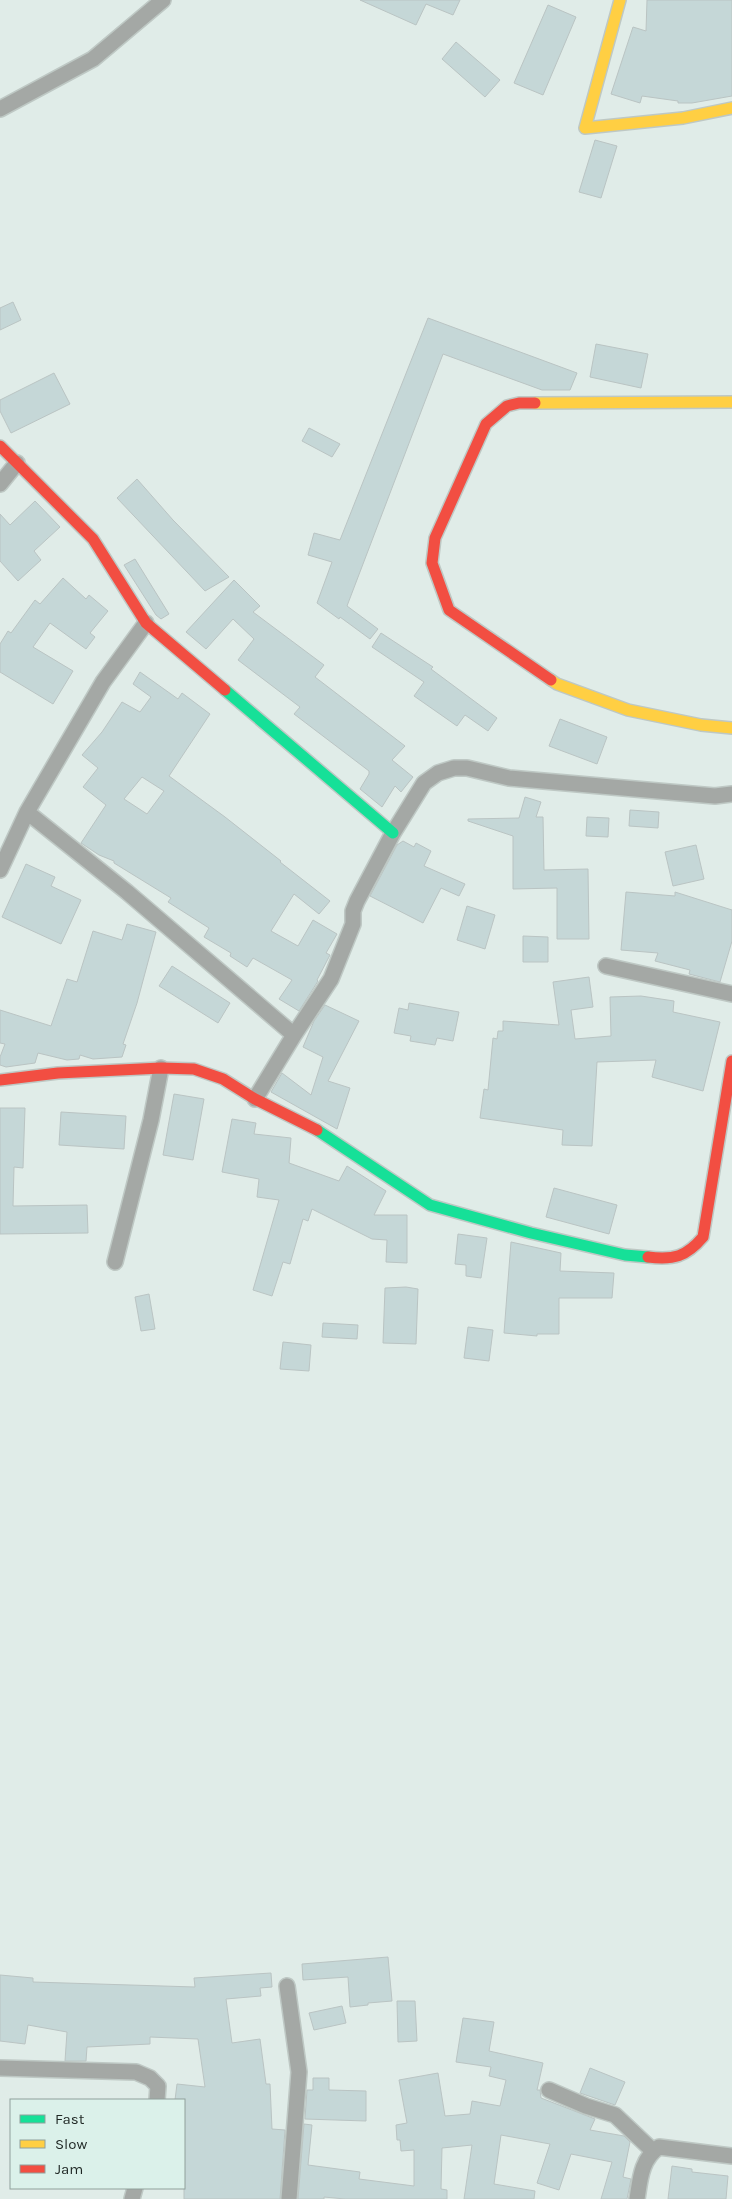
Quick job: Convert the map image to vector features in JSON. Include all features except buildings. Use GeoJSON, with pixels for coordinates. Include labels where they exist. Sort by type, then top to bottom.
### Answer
{"type":"FeatureCollection","features":[{"type":"Feature","properties":{"kind":"street"},"geometry":{"type":"LineString","coordinates":[[0,109],[93,59],[163,0]]}},
{"type":"Feature","properties":{"kind":"street"},"geometry":{"type":"LineString","coordinates":[[620,0],[586,128],[683,118],[732,108]]}},
{"type":"Feature","properties":{"kind":"street"},"geometry":{"type":"LineString","coordinates":[[732,402],[519,403],[507,406],[486,424],[435,538],[432,563],[438,584],[449,610],[557,684],[628,710],[701,725],[732,728]]}},
{"type":"Feature","properties":{"kind":"street"},"geometry":{"type":"LineString","coordinates":[[0,446],[93,540],[146,623],[394,833]]}},
{"type":"Feature","properties":{"kind":"street"},"geometry":{"type":"LineString","coordinates":[[0,484],[17,463]]}},
{"type":"Feature","properties":{"kind":"street"},"geometry":{"type":"LineString","coordinates":[[0,870],[27,812],[103,682],[146,623]]}},
{"type":"Feature","properties":{"kind":"street"},"geometry":{"type":"LineString","coordinates":[[255,1099],[294,1035],[332,979],[353,924],[353,911],[357,901],[394,833],[424,783],[438,773],[454,768],[467,768],[509,778],[715,796],[732,794]]}},
{"type":"Feature","properties":{"kind":"street"},"geometry":{"type":"LineString","coordinates":[[27,812],[127,892],[294,1035]]}},
{"type":"Feature","properties":{"kind":"street"},"geometry":{"type":"LineString","coordinates":[[606,966],[732,994]]}},
{"type":"Feature","properties":{"kind":"street"},"geometry":{"type":"LineString","coordinates":[[0,1080],[58,1073],[161,1068],[194,1069],[223,1079],[255,1099],[313,1128],[430,1205],[531,1233],[626,1255],[666,1258],[691,1252],[703,1236],[732,1061]]}},
{"type":"Feature","properties":{"kind":"street"},"geometry":{"type":"LineString","coordinates":[[115,1262],[151,1120],[161,1068]]}},
{"type":"Feature","properties":{"kind":"street"},"geometry":{"type":"LineString","coordinates":[[287,1986],[299,2072],[289,2199]]}},
{"type":"Feature","properties":{"kind":"street"},"geometry":{"type":"LineString","coordinates":[[0,2068],[136,2072],[150,2078],[158,2086],[157,2099]]}},
{"type":"Feature","properties":{"kind":"street"},"geometry":{"type":"LineString","coordinates":[[549,2090],[586,2106],[615,2115],[653,2151]]}},
{"type":"Feature","properties":{"kind":"street"},"geometry":{"type":"LineString","coordinates":[[637,2199],[641,2170],[653,2151],[659,2147],[732,2156]]}},
{"type":"Feature","properties":{"kind":"traffic: fast"},"geometry":{"type":"LineString","coordinates":[[225,690],[393,833]]}},
{"type":"Feature","properties":{"kind":"traffic: fast"},"geometry":{"type":"LineString","coordinates":[[317,1130],[430,1205],[531,1233],[625,1255],[648,1257]]}},
{"type":"Feature","properties":{"kind":"traffic: slow"},"geometry":{"type":"LineString","coordinates":[[620,0],[585,128],[683,118],[732,108]]}},
{"type":"Feature","properties":{"kind":"traffic: slow"},"geometry":{"type":"LineString","coordinates":[[535,403],[732,402]]}},
{"type":"Feature","properties":{"kind":"traffic: slow"},"geometry":{"type":"LineString","coordinates":[[551,680],[557,684],[628,710],[701,725],[732,728]]}},
{"type":"Feature","properties":{"kind":"traffic: jam"},"geometry":{"type":"LineString","coordinates":[[535,403],[519,403],[507,406],[486,424],[435,538],[432,563],[449,610],[551,680]]}},
{"type":"Feature","properties":{"kind":"traffic: jam"},"geometry":{"type":"LineString","coordinates":[[0,446],[93,539],[146,623],[225,690]]}},
{"type":"Feature","properties":{"kind":"traffic: jam"},"geometry":{"type":"LineString","coordinates":[[648,1257],[665,1258],[679,1256],[691,1249],[703,1237],[732,1061]]}},
{"type":"Feature","properties":{"kind":"traffic: jam"},"geometry":{"type":"LineString","coordinates":[[0,1080],[58,1073],[161,1068],[194,1069],[223,1079],[255,1099],[317,1130]]}}]}
